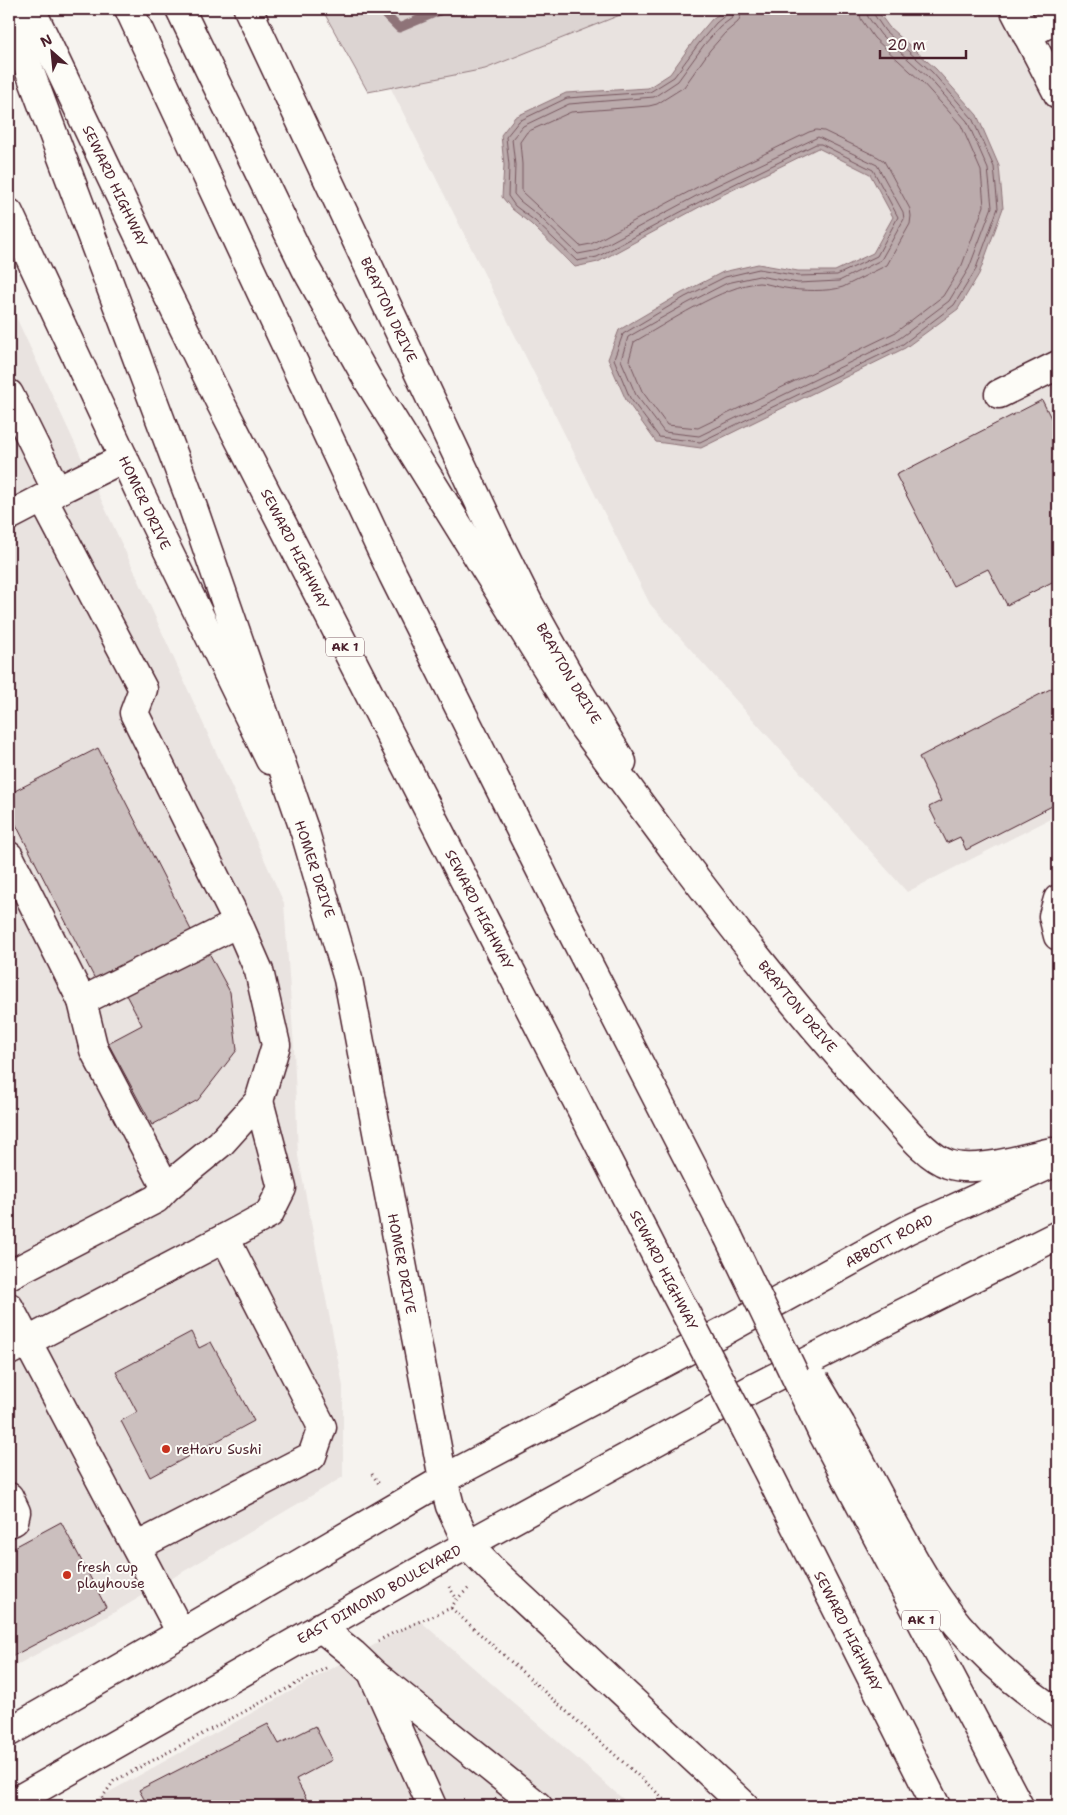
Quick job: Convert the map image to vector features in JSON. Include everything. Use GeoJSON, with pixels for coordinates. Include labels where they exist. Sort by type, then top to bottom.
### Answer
{"type":"FeatureCollection","features":[{"type":"Feature","properties":{"kind":"main road","name":"SEWARD HIGHWAY"},"geometry":{"type":"LineString","coordinates":[[31,9],[141,242],[219,400],[668,1280],[765,1466],[936,1806]]}},
{"type":"Feature","properties":{"kind":"main road","name":"AK 1"},"geometry":{"type":"LineString","coordinates":[[129,9],[393,575],[555,899],[728,1236],[832,1430],[1019,1806]]}},
{"type":"Feature","properties":{"kind":"main road"},"geometry":{"type":"LineString","coordinates":[[180,9],[306,269],[368,380],[584,728],[675,851]]}},
{"type":"Feature","properties":{"kind":"main road","name":"BRAYTON DRIVE"},"geometry":{"type":"LineString","coordinates":[[248,9],[496,538],[529,604],[567,672],[675,851],[736,932],[802,1013],[869,1090],[918,1142],[939,1160],[949,1165],[967,1168],[1058,1151]]}},
{"type":"Feature","properties":{"kind":"main road"},"geometry":{"type":"LineString","coordinates":[[1014,9],[1058,94]]}},
{"type":"Feature","properties":{"kind":"main road"},"geometry":{"type":"LineString","coordinates":[[9,16],[189,496],[304,829]]}},
{"type":"Feature","properties":{"kind":"main road"},"geometry":{"type":"LineString","coordinates":[[1027,34],[1058,18]]}},
{"type":"Feature","properties":{"kind":"main road","name":"HOMER DRIVE"},"geometry":{"type":"LineString","coordinates":[[9,213],[124,458],[304,829],[348,979],[443,1479],[450,1506],[468,1545],[490,1568],[745,1806]]}},
{"type":"Feature","properties":{"kind":"main road"},"geometry":{"type":"LineString","coordinates":[[999,394],[1058,365]]}},
{"type":"Feature","properties":{"kind":"main road"},"geometry":{"type":"LineString","coordinates":[[9,394],[50,495],[143,690],[134,714],[238,923],[259,971],[276,1045],[259,1101],[221,1143],[166,1188],[156,1199],[9,1275]]}},
{"type":"Feature","properties":{"kind":"main road"},"geometry":{"type":"LineString","coordinates":[[9,516],[124,458]]}},
{"type":"Feature","properties":{"kind":"main road"},"geometry":{"type":"LineString","coordinates":[[9,856],[82,1001],[94,1050],[166,1188]]}},
{"type":"Feature","properties":{"kind":"main road"},"geometry":{"type":"LineString","coordinates":[[1058,899],[1053,916],[1058,936]]}},
{"type":"Feature","properties":{"kind":"main road"},"geometry":{"type":"LineString","coordinates":[[82,1001],[238,923]]}},
{"type":"Feature","properties":{"kind":"main road"},"geometry":{"type":"LineString","coordinates":[[18,1346],[269,1214],[282,1188],[259,1101]]}},
{"type":"Feature","properties":{"kind":"main road","name":"ABBOTT ROAD"},"geometry":{"type":"LineString","coordinates":[[443,1479],[724,1331],[907,1230],[1058,1161]]}},
{"type":"Feature","properties":{"kind":"main road","name":"EAST DIMOND BOULEVARD"},"geometry":{"type":"LineString","coordinates":[[9,1805],[432,1564],[752,1389],[1058,1234]]}},
{"type":"Feature","properties":{"kind":"main road"},"geometry":{"type":"LineString","coordinates":[[136,1547],[312,1456],[322,1427],[225,1238]]}},
{"type":"Feature","properties":{"kind":"main road"},"geometry":{"type":"LineString","coordinates":[[9,1307],[18,1346],[136,1547],[181,1633]]}},
{"type":"Feature","properties":{"kind":"main road"},"geometry":{"type":"LineString","coordinates":[[832,1430],[933,1591],[957,1624],[997,1666],[1058,1713]]}},
{"type":"Feature","properties":{"kind":"main road"},"geometry":{"type":"LineString","coordinates":[[9,1732],[443,1479]]}},
{"type":"Feature","properties":{"kind":"main road"},"geometry":{"type":"LineString","coordinates":[[9,1498],[16,1512],[14,1521],[9,1523]]}},
{"type":"Feature","properties":{"kind":"main road"},"geometry":{"type":"LineString","coordinates":[[320,1627],[353,1654],[373,1674],[538,1806]]}},
{"type":"Feature","properties":{"kind":"main road"},"geometry":{"type":"LineString","coordinates":[[373,1674],[432,1806]]}},
{"type":"Feature","properties":{"kind":"path"},"geometry":{"type":"LineString","coordinates":[[372,1474],[396,1508]]}},
{"type":"Feature","properties":{"kind":"path"},"geometry":{"type":"LineString","coordinates":[[96,1806],[114,1780],[395,1632],[452,1608],[457,1599],[432,1564]]}},
{"type":"Feature","properties":{"kind":"path"},"geometry":{"type":"LineString","coordinates":[[452,1608],[672,1806]]}},
{"type":"Feature","properties":{"kind":"shaded area"},"geometry":{"type":"Polygon","coordinates":[[[322,9],[635,9],[485,69],[368,92],[322,9]]]}},
{"type":"Feature","properties":{"kind":"shaded area"},"geometry":{"type":"Polygon","coordinates":[[[351,9],[1058,9],[1058,815],[907,892],[650,604],[351,9]]]}},
{"type":"Feature","properties":{"kind":"shaded area"},"geometry":{"type":"Polygon","coordinates":[[[9,302],[139,581],[284,903],[294,1048],[298,1156],[343,1386],[343,1477],[115,1612],[9,1669],[9,302]]]}},
{"type":"Feature","properties":{"kind":"shaded area"},"geometry":{"type":"Polygon","coordinates":[[[419,1620],[631,1806],[84,1806],[419,1620]]]}},
{"type":"Feature","properties":{"kind":"water"},"geometry":{"type":"Polygon","coordinates":[[[726,9],[876,9],[889,27],[936,69],[977,115],[999,166],[1003,208],[979,274],[958,309],[905,348],[701,448],[656,442],[626,400],[608,359],[619,330],[682,293],[723,272],[758,264],[798,271],[835,271],[873,253],[893,217],[870,174],[818,148],[716,198],[598,262],[575,267],[531,224],[512,209],[502,197],[504,165],[501,135],[515,117],[566,93],[648,88],[670,74],[712,19],[726,9]]]}},
{"type":"Feature","properties":{"kind":"building"},"geometry":{"type":"Polygon","coordinates":[[[1042,400],[1058,432],[1058,579],[1007,605],[988,569],[953,586],[896,475],[1042,400]]]}},
{"type":"Feature","properties":{"kind":"building"},"geometry":{"type":"Polygon","coordinates":[[[1058,685],[1058,803],[966,850],[960,837],[947,843],[929,807],[941,801],[919,757],[1058,685]]]}},
{"type":"Feature","properties":{"kind":"building"},"geometry":{"type":"Polygon","coordinates":[[[98,748],[192,932],[96,981],[9,811],[9,794],[98,748]]]}},
{"type":"Feature","properties":{"kind":"building"},"geometry":{"type":"Polygon","coordinates":[[[208,951],[230,992],[237,1050],[198,1100],[152,1125],[108,1043],[142,1025],[126,995],[208,951]]]}},
{"type":"Feature","properties":{"kind":"building"},"geometry":{"type":"Polygon","coordinates":[[[191,1332],[199,1348],[211,1342],[254,1421],[150,1477],[121,1421],[137,1412],[116,1372],[191,1332]]]}},
{"type":"Feature","properties":{"kind":"building"},"geometry":{"type":"Polygon","coordinates":[[[61,1522],[106,1607],[11,1657],[9,1652],[9,1550],[61,1522]]]}},
{"type":"Feature","properties":{"kind":"building"},"geometry":{"type":"Polygon","coordinates":[[[268,1724],[279,1744],[315,1726],[332,1760],[296,1779],[310,1806],[148,1806],[139,1790],[268,1724]]]}},
{"type":"Feature","properties":{"kind":"building"},"geometry":{"type":"Polygon","coordinates":[[[496,1798],[504,1806],[488,1806],[496,1798]]]}},
{"type":"Feature","properties":{"kind":"waterway"},"geometry":{"type":"LineString","coordinates":[[380,9],[399,28],[444,9]]}},
{"type":"Feature","properties":{"kind":"place","name":"reHaru Sushi"},"geometry":{"type":"Point","coordinates":[166,1449]}},
{"type":"Feature","properties":{"kind":"place","name":"fresh cup playhouse"},"geometry":{"type":"Point","coordinates":[67,1575]}}]}
